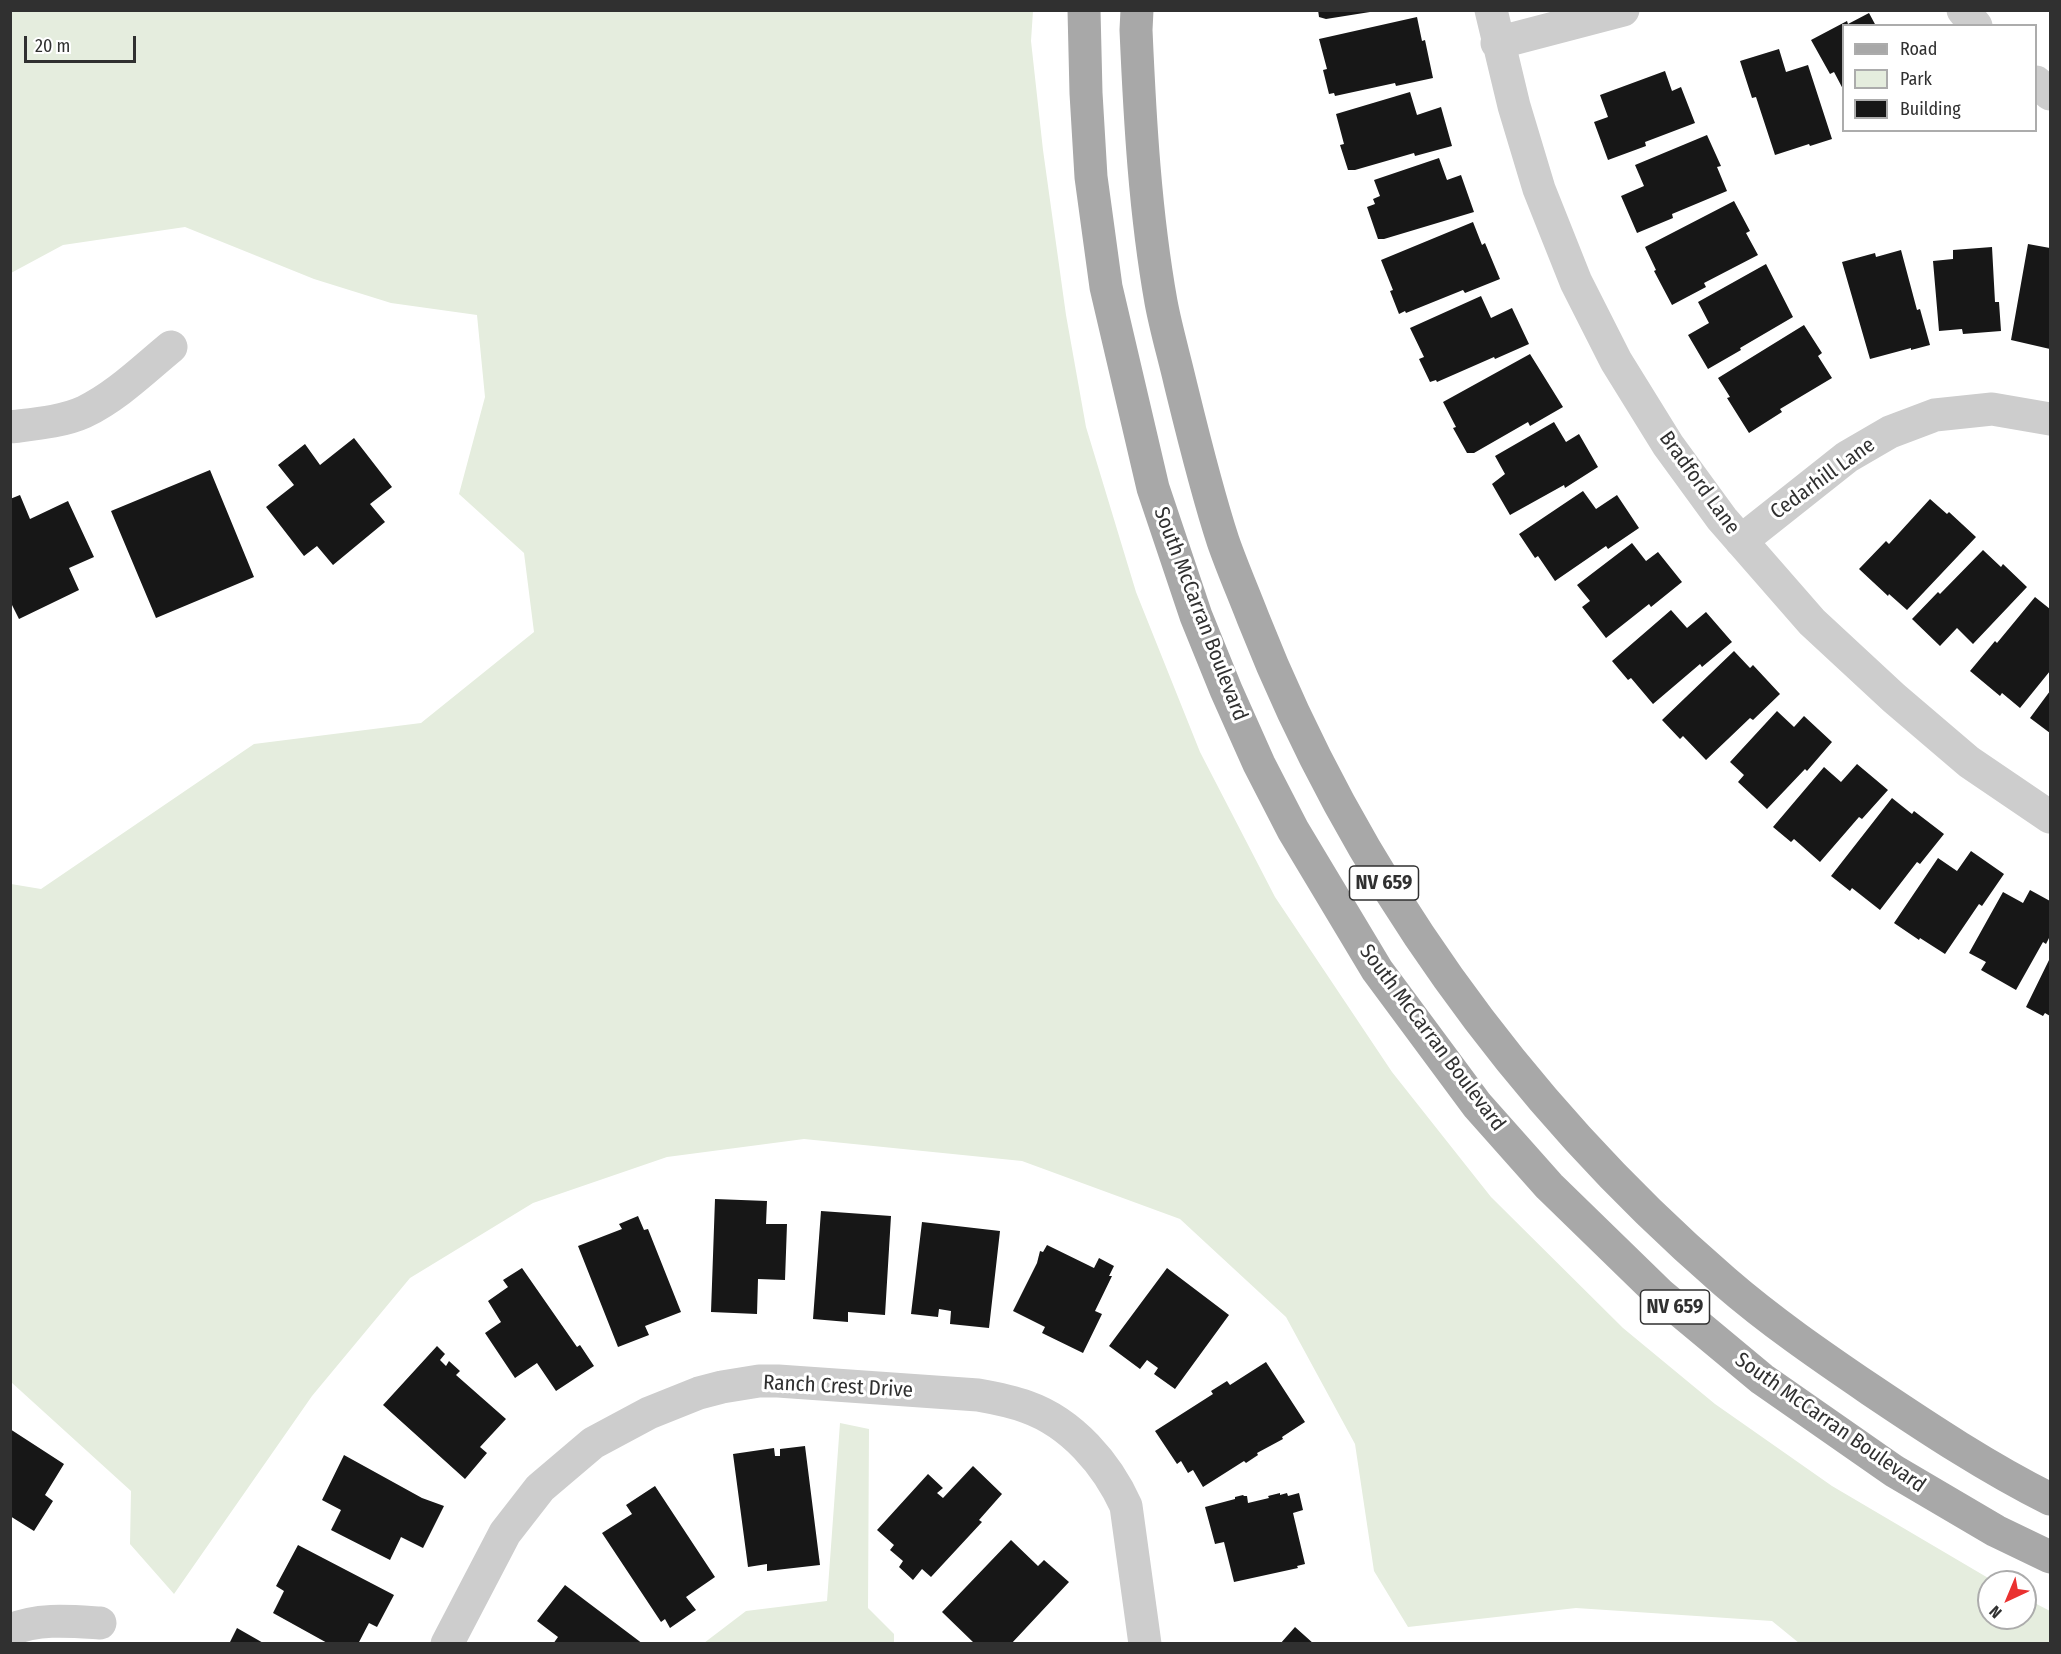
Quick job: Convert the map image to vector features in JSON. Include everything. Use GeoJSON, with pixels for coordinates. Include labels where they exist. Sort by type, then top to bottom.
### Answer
{"type":"FeatureCollection","features":[{"type":"Feature","properties":{"kind":"main road","name":"South McCarran Boulevard"},"geometry":{"type":"LineString","coordinates":[[1084,10],[1091,177],[1106,287],[1153,488],[1196,616],[1259,764],[1293,830],[1377,970],[1477,1105],[1549,1186],[1661,1295],[1762,1380],[1894,1471],[1996,1531],[2050,1557]]}},
{"type":"Feature","properties":{"kind":"main road","name":"NV 659"},"geometry":{"type":"LineString","coordinates":[[1137,10],[1142,153],[1161,302],[1191,428],[1224,543],[1273,669],[1321,770],[1380,876],[1446,976],[1509,1058],[1626,1191],[1726,1283],[1824,1358],[1936,1434],[2050,1499]]}},
{"type":"Feature","properties":{"kind":"street","name":"Bradford Lane"},"geometry":{"type":"LineString","coordinates":[[1491,10],[1497,43],[1539,189],[1576,282],[1616,361],[1668,445],[1722,519],[1812,622],[1894,698],[1969,762],[2050,817]]}},
{"type":"Feature","properties":{"kind":"street"},"geometry":{"type":"LineString","coordinates":[[1497,43],[1623,10]]}},
{"type":"Feature","properties":{"kind":"street"},"geometry":{"type":"LineString","coordinates":[[1963,10],[1974,24]]}},
{"type":"Feature","properties":{"kind":"street"},"geometry":{"type":"LineString","coordinates":[[2037,83],[2050,94]]}},
{"type":"Feature","properties":{"kind":"street"},"geometry":{"type":"LineString","coordinates":[[10,427],[41,423],[83,413],[116,393],[171,347]]}},
{"type":"Feature","properties":{"kind":"street","name":"Cedarhill Lane"},"geometry":{"type":"LineString","coordinates":[[1741,541],[1847,457],[1890,432],[1935,415],[1992,409],[2050,419]]}},
{"type":"Feature","properties":{"kind":"street","name":"Ranch Crest Drive"},"geometry":{"type":"LineString","coordinates":[[447,1644],[505,1533],[540,1488],[580,1453],[624,1425],[677,1400],[722,1387],[777,1380],[978,1395],[1030,1407],[1052,1419],[1090,1450],[1118,1487],[1126,1506],[1145,1644]]}},
{"type":"Feature","properties":{"kind":"street"},"geometry":{"type":"LineString","coordinates":[[10,1630],[46,1621],[100,1623]]}},
{"type":"Feature","properties":{"kind":"green space"},"geometry":{"type":"Polygon","coordinates":[[[11,10],[1033,11],[1031,41],[1043,150],[1066,315],[1086,427],[1136,592],[1200,752],[1275,897],[1392,1072],[1491,1197],[1623,1328],[1715,1404],[1832,1486],[1977,1571],[1977,1630],[2037,1630],[2037,1604],[2050,1611],[2050,1643],[1799,1643],[1772,1621],[1576,1608],[1408,1627],[1374,1571],[1355,1444],[1286,1317],[1180,1219],[1022,1161],[804,1139],[667,1157],[533,1203],[410,1278],[312,1396],[174,1594],[130,1544],[131,1491],[11,1382],[11,884],[41,889],[254,744],[421,723],[534,632],[524,553],[459,494],[485,397],[477,315],[391,303],[314,279],[185,227],[63,245],[11,273],[11,10]]]}},
{"type":"Feature","properties":{"kind":"green space"},"geometry":{"type":"Polygon","coordinates":[[[840,1423],[869,1429],[868,1608],[894,1634],[894,1643],[704,1643],[746,1611],[827,1601],[840,1423]]]}},
{"type":"Feature","properties":{"kind":"building"},"geometry":{"type":"Polygon","coordinates":[[[1318,10],[1370,10],[1370,12],[1326,19],[1319,17],[1318,10]]]}},
{"type":"Feature","properties":{"kind":"building"},"geometry":{"type":"Polygon","coordinates":[[[1869,13],[1875,24],[1848,24],[1869,13]]]}},
{"type":"Feature","properties":{"kind":"building"},"geometry":{"type":"Polygon","coordinates":[[[1417,17],[1422,41],[1425,40],[1433,78],[1396,86],[1395,83],[1335,96],[1334,93],[1329,94],[1323,70],[1327,69],[1319,39],[1417,17]]]}},
{"type":"Feature","properties":{"kind":"building"},"geometry":{"type":"Polygon","coordinates":[[[1847,21],[1848,24],[1842,24],[1842,87],[1834,72],[1830,74],[1811,40],[1847,21]]]}},
{"type":"Feature","properties":{"kind":"building"},"geometry":{"type":"Polygon","coordinates":[[[1779,49],[1786,72],[1808,65],[1832,139],[1775,155],[1756,97],[1752,98],[1740,61],[1779,49]]]}},
{"type":"Feature","properties":{"kind":"building"},"geometry":{"type":"Polygon","coordinates":[[[1665,71],[1672,91],[1681,87],[1695,123],[1645,142],[1646,146],[1608,160],[1594,122],[1608,117],[1600,95],[1665,71]]]}},
{"type":"Feature","properties":{"kind":"building"},"geometry":{"type":"Polygon","coordinates":[[[1410,92],[1417,115],[1441,107],[1452,146],[1348,170],[1340,145],[1344,144],[1336,114],[1410,92]]]}},
{"type":"Feature","properties":{"kind":"building"},"geometry":{"type":"Polygon","coordinates":[[[1707,135],[1721,166],[1717,167],[1727,191],[1672,214],[1673,218],[1637,233],[1621,196],[1644,186],[1635,165],[1707,135]]]}},
{"type":"Feature","properties":{"kind":"building"},"geometry":{"type":"Polygon","coordinates":[[[1439,158],[1447,180],[1461,175],[1474,212],[1378,239],[1367,207],[1375,204],[1373,199],[1380,196],[1374,180],[1439,158]]]}},
{"type":"Feature","properties":{"kind":"building"},"geometry":{"type":"Polygon","coordinates":[[[1734,201],[1750,231],[1746,233],[1758,255],[1704,283],[1706,287],[1672,305],[1654,271],[1656,270],[1645,247],[1734,201]]]}},
{"type":"Feature","properties":{"kind":"building"},"geometry":{"type":"Polygon","coordinates":[[[1473,222],[1482,245],[1485,243],[1500,279],[1399,314],[1390,291],[1393,290],[1381,260],[1473,222]]]}},
{"type":"Feature","properties":{"kind":"building"},"geometry":{"type":"Polygon","coordinates":[[[2028,244],[2050,248],[2050,349],[2011,340],[2028,244]]]}},
{"type":"Feature","properties":{"kind":"building"},"geometry":{"type":"Polygon","coordinates":[[[1992,247],[1995,302],[1999,302],[2001,331],[1963,334],[1962,329],[1939,331],[1933,261],[1953,259],[1953,250],[1992,247]]]}},
{"type":"Feature","properties":{"kind":"building"},"geometry":{"type":"Polygon","coordinates":[[[1901,250],[1917,310],[1920,309],[1930,345],[1870,359],[1842,262],[1875,253],[1876,257],[1901,250]]]}},
{"type":"Feature","properties":{"kind":"building"},"geometry":{"type":"Polygon","coordinates":[[[1766,264],[1793,317],[1708,369],[1688,335],[1709,323],[1698,302],[1766,264]]]}},
{"type":"Feature","properties":{"kind":"building"},"geometry":{"type":"Polygon","coordinates":[[[1481,296],[1491,318],[1512,308],[1529,344],[1437,382],[1436,380],[1430,382],[1419,359],[1424,357],[1410,328],[1481,296]]]}},
{"type":"Feature","properties":{"kind":"building"},"geometry":{"type":"Polygon","coordinates":[[[1804,325],[1822,353],[1818,356],[1832,378],[1780,409],[1782,412],[1749,433],[1727,398],[1730,397],[1718,378],[1804,325]]]}},
{"type":"Feature","properties":{"kind":"building"},"geometry":{"type":"Polygon","coordinates":[[[1530,354],[1563,407],[1530,426],[1528,422],[1474,453],[1467,453],[1453,428],[1456,427],[1443,402],[1530,354]]]}},
{"type":"Feature","properties":{"kind":"building"},"geometry":{"type":"Polygon","coordinates":[[[1554,422],[1566,442],[1579,434],[1598,467],[1565,488],[1564,485],[1510,515],[1492,484],[1505,474],[1495,456],[1554,422]]]}},
{"type":"Feature","properties":{"kind":"building"},"geometry":{"type":"Polygon","coordinates":[[[354,438],[392,487],[370,504],[385,522],[333,565],[317,546],[304,556],[266,507],[294,485],[278,465],[305,444],[320,465],[354,438]]]}},
{"type":"Feature","properties":{"kind":"building"},"geometry":{"type":"Polygon","coordinates":[[[210,470],[254,577],[156,618],[111,511],[210,470]]]}},
{"type":"Feature","properties":{"kind":"building"},"geometry":{"type":"Polygon","coordinates":[[[1583,491],[1596,509],[1617,495],[1639,528],[1608,549],[1606,546],[1555,581],[1538,556],[1535,558],[1519,534],[1583,491]]]}},
{"type":"Feature","properties":{"kind":"building"},"geometry":{"type":"Polygon","coordinates":[[[20,495],[30,519],[68,501],[94,557],[69,568],[79,590],[19,619],[10,601],[10,499],[20,495]]]}},
{"type":"Feature","properties":{"kind":"building"},"geometry":{"type":"Polygon","coordinates":[[[1930,499],[1947,514],[1949,512],[1976,537],[1907,610],[1859,569],[1886,541],[1889,544],[1930,499]]]}},
{"type":"Feature","properties":{"kind":"building"},"geometry":{"type":"Polygon","coordinates":[[[1632,543],[1646,561],[1658,552],[1682,582],[1651,607],[1649,604],[1606,638],[1582,607],[1590,601],[1577,585],[1632,543]]]}},
{"type":"Feature","properties":{"kind":"building"},"geometry":{"type":"Polygon","coordinates":[[[1983,550],[2001,567],[2003,564],[2027,587],[1973,644],[1957,628],[1940,646],[1912,619],[1983,550]]]}},
{"type":"Feature","properties":{"kind":"building"},"geometry":{"type":"Polygon","coordinates":[[[2035,597],[2050,609],[2050,671],[2020,708],[2002,693],[2000,696],[1970,671],[1995,641],[1997,643],[2035,597]]]}},
{"type":"Feature","properties":{"kind":"building"},"geometry":{"type":"Polygon","coordinates":[[[1671,610],[1687,628],[1706,612],[1732,642],[1702,667],[1700,664],[1653,704],[1631,678],[1628,680],[1612,661],[1671,610]]]}},
{"type":"Feature","properties":{"kind":"building"},"geometry":{"type":"Polygon","coordinates":[[[1734,651],[1750,668],[1753,665],[1780,694],[1753,720],[1750,718],[1706,760],[1683,736],[1680,739],[1662,720],[1734,651]]]}},
{"type":"Feature","properties":{"kind":"building"},"geometry":{"type":"Polygon","coordinates":[[[2050,691],[2050,733],[2030,718],[2050,691]]]}},
{"type":"Feature","properties":{"kind":"building"},"geometry":{"type":"Polygon","coordinates":[[[1777,711],[1794,727],[1804,716],[1832,742],[1807,771],[1805,769],[1767,809],[1738,782],[1744,775],[1730,762],[1777,711]]]}},
{"type":"Feature","properties":{"kind":"building"},"geometry":{"type":"Polygon","coordinates":[[[1857,764],[1888,790],[1862,819],[1859,817],[1820,862],[1794,839],[1791,842],[1773,827],[1824,767],[1841,782],[1857,764]]]}},
{"type":"Feature","properties":{"kind":"building"},"geometry":{"type":"Polygon","coordinates":[[[1892,798],[1912,814],[1914,811],[1944,834],[1920,864],[1917,862],[1880,910],[1852,888],[1850,891],[1831,876],[1892,798]]]}},
{"type":"Feature","properties":{"kind":"building"},"geometry":{"type":"Polygon","coordinates":[[[1971,851],[2004,874],[1982,906],[1979,904],[1945,954],[1894,923],[1938,858],[1957,871],[1971,851]]]}},
{"type":"Feature","properties":{"kind":"building"},"geometry":{"type":"Polygon","coordinates":[[[2030,890],[2050,901],[2050,936],[2046,944],[2043,942],[2016,990],[1981,970],[1986,962],[1969,953],[2003,892],[2023,903],[2030,890]]]}},
{"type":"Feature","properties":{"kind":"building"},"geometry":{"type":"Polygon","coordinates":[[[2050,958],[2050,1016],[2045,1013],[2043,1016],[2026,1007],[2050,958]]]}},
{"type":"Feature","properties":{"kind":"building"},"geometry":{"type":"Polygon","coordinates":[[[715,1199],[767,1201],[766,1224],[787,1224],[785,1280],[758,1279],[757,1314],[711,1312],[715,1199]]]}},
{"type":"Feature","properties":{"kind":"building"},"geometry":{"type":"Polygon","coordinates":[[[821,1211],[891,1216],[885,1315],[848,1312],[848,1322],[813,1319],[821,1211]]]}},
{"type":"Feature","properties":{"kind":"building"},"geometry":{"type":"Polygon","coordinates":[[[638,1216],[644,1230],[648,1229],[681,1312],[645,1326],[649,1335],[618,1347],[578,1246],[622,1229],[619,1224],[638,1216]]]}},
{"type":"Feature","properties":{"kind":"building"},"geometry":{"type":"Polygon","coordinates":[[[922,1222],[1000,1231],[989,1328],[950,1324],[951,1311],[939,1309],[938,1317],[911,1314],[922,1222]]]}},
{"type":"Feature","properties":{"kind":"building"},"geometry":{"type":"Polygon","coordinates":[[[1047,1245],[1094,1268],[1099,1258],[1114,1266],[1109,1276],[1112,1276],[1095,1311],[1102,1314],[1083,1353],[1042,1333],[1045,1327],[1013,1311],[1037,1263],[1040,1251],[1043,1252],[1047,1245]]]}},
{"type":"Feature","properties":{"kind":"building"},"geometry":{"type":"Polygon","coordinates":[[[522,1268],[577,1347],[580,1345],[594,1366],[556,1391],[537,1363],[515,1378],[485,1333],[501,1322],[488,1301],[508,1287],[503,1280],[522,1268]]]}},
{"type":"Feature","properties":{"kind":"building"},"geometry":{"type":"Polygon","coordinates":[[[1167,1268],[1229,1315],[1175,1389],[1154,1374],[1158,1368],[1147,1360],[1140,1369],[1109,1346],[1167,1268]]]}},
{"type":"Feature","properties":{"kind":"building"},"geometry":{"type":"Polygon","coordinates":[[[437,1346],[445,1354],[440,1360],[446,1366],[449,1361],[460,1371],[456,1375],[506,1419],[480,1447],[487,1453],[465,1479],[383,1405],[437,1346]]]}},
{"type":"Feature","properties":{"kind":"building"},"geometry":{"type":"Polygon","coordinates":[[[1266,1362],[1305,1422],[1282,1437],[1283,1439],[1257,1453],[1258,1455],[1246,1463],[1244,1461],[1203,1487],[1193,1470],[1188,1473],[1181,1461],[1177,1464],[1155,1431],[1213,1394],[1211,1391],[1227,1381],[1230,1385],[1266,1362]]]}},
{"type":"Feature","properties":{"kind":"building"},"geometry":{"type":"Polygon","coordinates":[[[10,1429],[64,1464],[45,1495],[53,1501],[34,1531],[10,1516],[10,1429]]]}},
{"type":"Feature","properties":{"kind":"building"},"geometry":{"type":"Polygon","coordinates":[[[805,1446],[820,1565],[767,1571],[767,1564],[748,1567],[733,1454],[774,1448],[775,1456],[780,1456],[780,1449],[805,1446]]]}},
{"type":"Feature","properties":{"kind":"building"},"geometry":{"type":"Polygon","coordinates":[[[344,1455],[422,1498],[444,1506],[423,1548],[401,1537],[390,1560],[331,1530],[341,1510],[322,1500],[344,1455]]]}},
{"type":"Feature","properties":{"kind":"building"},"geometry":{"type":"Polygon","coordinates":[[[973,1466],[1002,1494],[979,1520],[982,1522],[931,1577],[922,1569],[913,1580],[899,1567],[903,1561],[890,1550],[894,1545],[877,1530],[928,1474],[943,1488],[937,1493],[943,1498],[973,1466]]]}},
{"type":"Feature","properties":{"kind":"building"},"geometry":{"type":"Polygon","coordinates":[[[655,1486],[715,1577],[686,1597],[696,1610],[670,1628],[665,1619],[661,1622],[602,1533],[632,1514],[626,1505],[655,1486]]]}},
{"type":"Feature","properties":{"kind":"building"},"geometry":{"type":"Polygon","coordinates":[[[1280,1493],[1280,1495],[1287,1493],[1288,1496],[1299,1493],[1303,1510],[1293,1513],[1305,1564],[1297,1566],[1298,1568],[1234,1582],[1224,1542],[1215,1544],[1205,1507],[1243,1495],[1247,1496],[1248,1503],[1280,1493]]]}},
{"type":"Feature","properties":{"kind":"building"},"geometry":{"type":"Polygon","coordinates":[[[1011,1540],[1038,1566],[1044,1560],[1069,1582],[1011,1644],[975,1644],[942,1612],[1011,1540]]]}},
{"type":"Feature","properties":{"kind":"building"},"geometry":{"type":"Polygon","coordinates":[[[298,1545],[394,1595],[377,1627],[369,1623],[358,1644],[329,1644],[273,1613],[284,1591],[276,1586],[298,1545]]]}},
{"type":"Feature","properties":{"kind":"building"},"geometry":{"type":"Polygon","coordinates":[[[565,1585],[643,1644],[553,1644],[558,1637],[537,1621],[565,1585]]]}},
{"type":"Feature","properties":{"kind":"building"},"geometry":{"type":"Polygon","coordinates":[[[1295,1627],[1314,1644],[1280,1644],[1295,1627]]]}},
{"type":"Feature","properties":{"kind":"building"},"geometry":{"type":"Polygon","coordinates":[[[237,1628],[265,1644],[229,1644],[237,1628]]]}}]}
